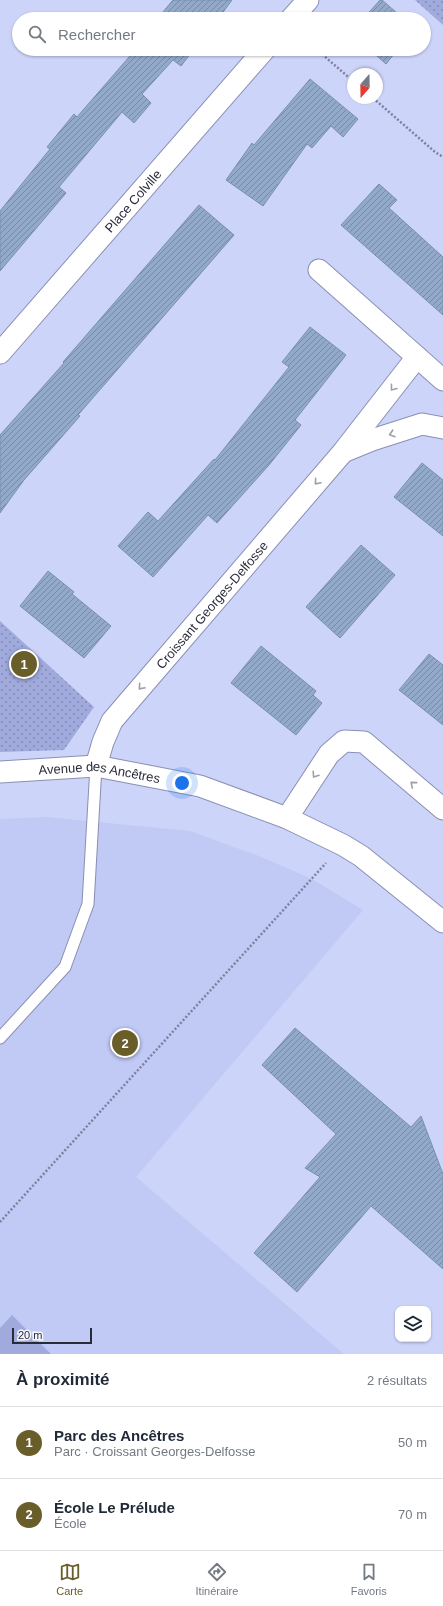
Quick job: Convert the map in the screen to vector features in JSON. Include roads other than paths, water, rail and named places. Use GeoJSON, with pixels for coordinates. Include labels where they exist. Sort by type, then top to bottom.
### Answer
{"type":"FeatureCollection","features":[{"type":"Feature","properties":{"kind":"street"},"geometry":{"type":"LineString","coordinates":[[297,12],[308,0]]}},
{"type":"Feature","properties":{"kind":"street","name":"Place Colville"},"geometry":{"type":"LineString","coordinates":[[0,353],[259,56]]}},
{"type":"Feature","properties":{"kind":"street"},"geometry":{"type":"LineString","coordinates":[[319,270],[443,380]]}},
{"type":"Feature","properties":{"kind":"street","name":"Croissant Georges-Delfosse"},"geometry":{"type":"LineString","coordinates":[[96,766],[103,742],[112,721],[342,452],[417,357]]}},
{"type":"Feature","properties":{"kind":"street","name":"Croissant Georges-Delfosse"},"geometry":{"type":"LineString","coordinates":[[342,452],[372,440],[422,424],[443,428]]}},
{"type":"Feature","properties":{"kind":"street"},"geometry":{"type":"LineString","coordinates":[[287,818],[329,754],[344,741],[364,742],[443,809]]}},
{"type":"Feature","properties":{"kind":"street","name":"Avenue des Ancêtres"},"geometry":{"type":"LineString","coordinates":[[0,772],[96,766],[200,786],[287,818],[343,844],[361,856],[443,922]]}},
{"type":"Feature","properties":{"kind":"lane"},"geometry":{"type":"LineString","coordinates":[[0,1038],[65,967],[88,904],[96,766]]}},
{"type":"Feature","properties":{"kind":"place","name":"Parc des Ancêtres"},"geometry":{"type":"Point","coordinates":[24,664]}},
{"type":"Feature","properties":{"kind":"place","name":"École Le Prélude"},"geometry":{"type":"Point","coordinates":[125,1043]}}]}
